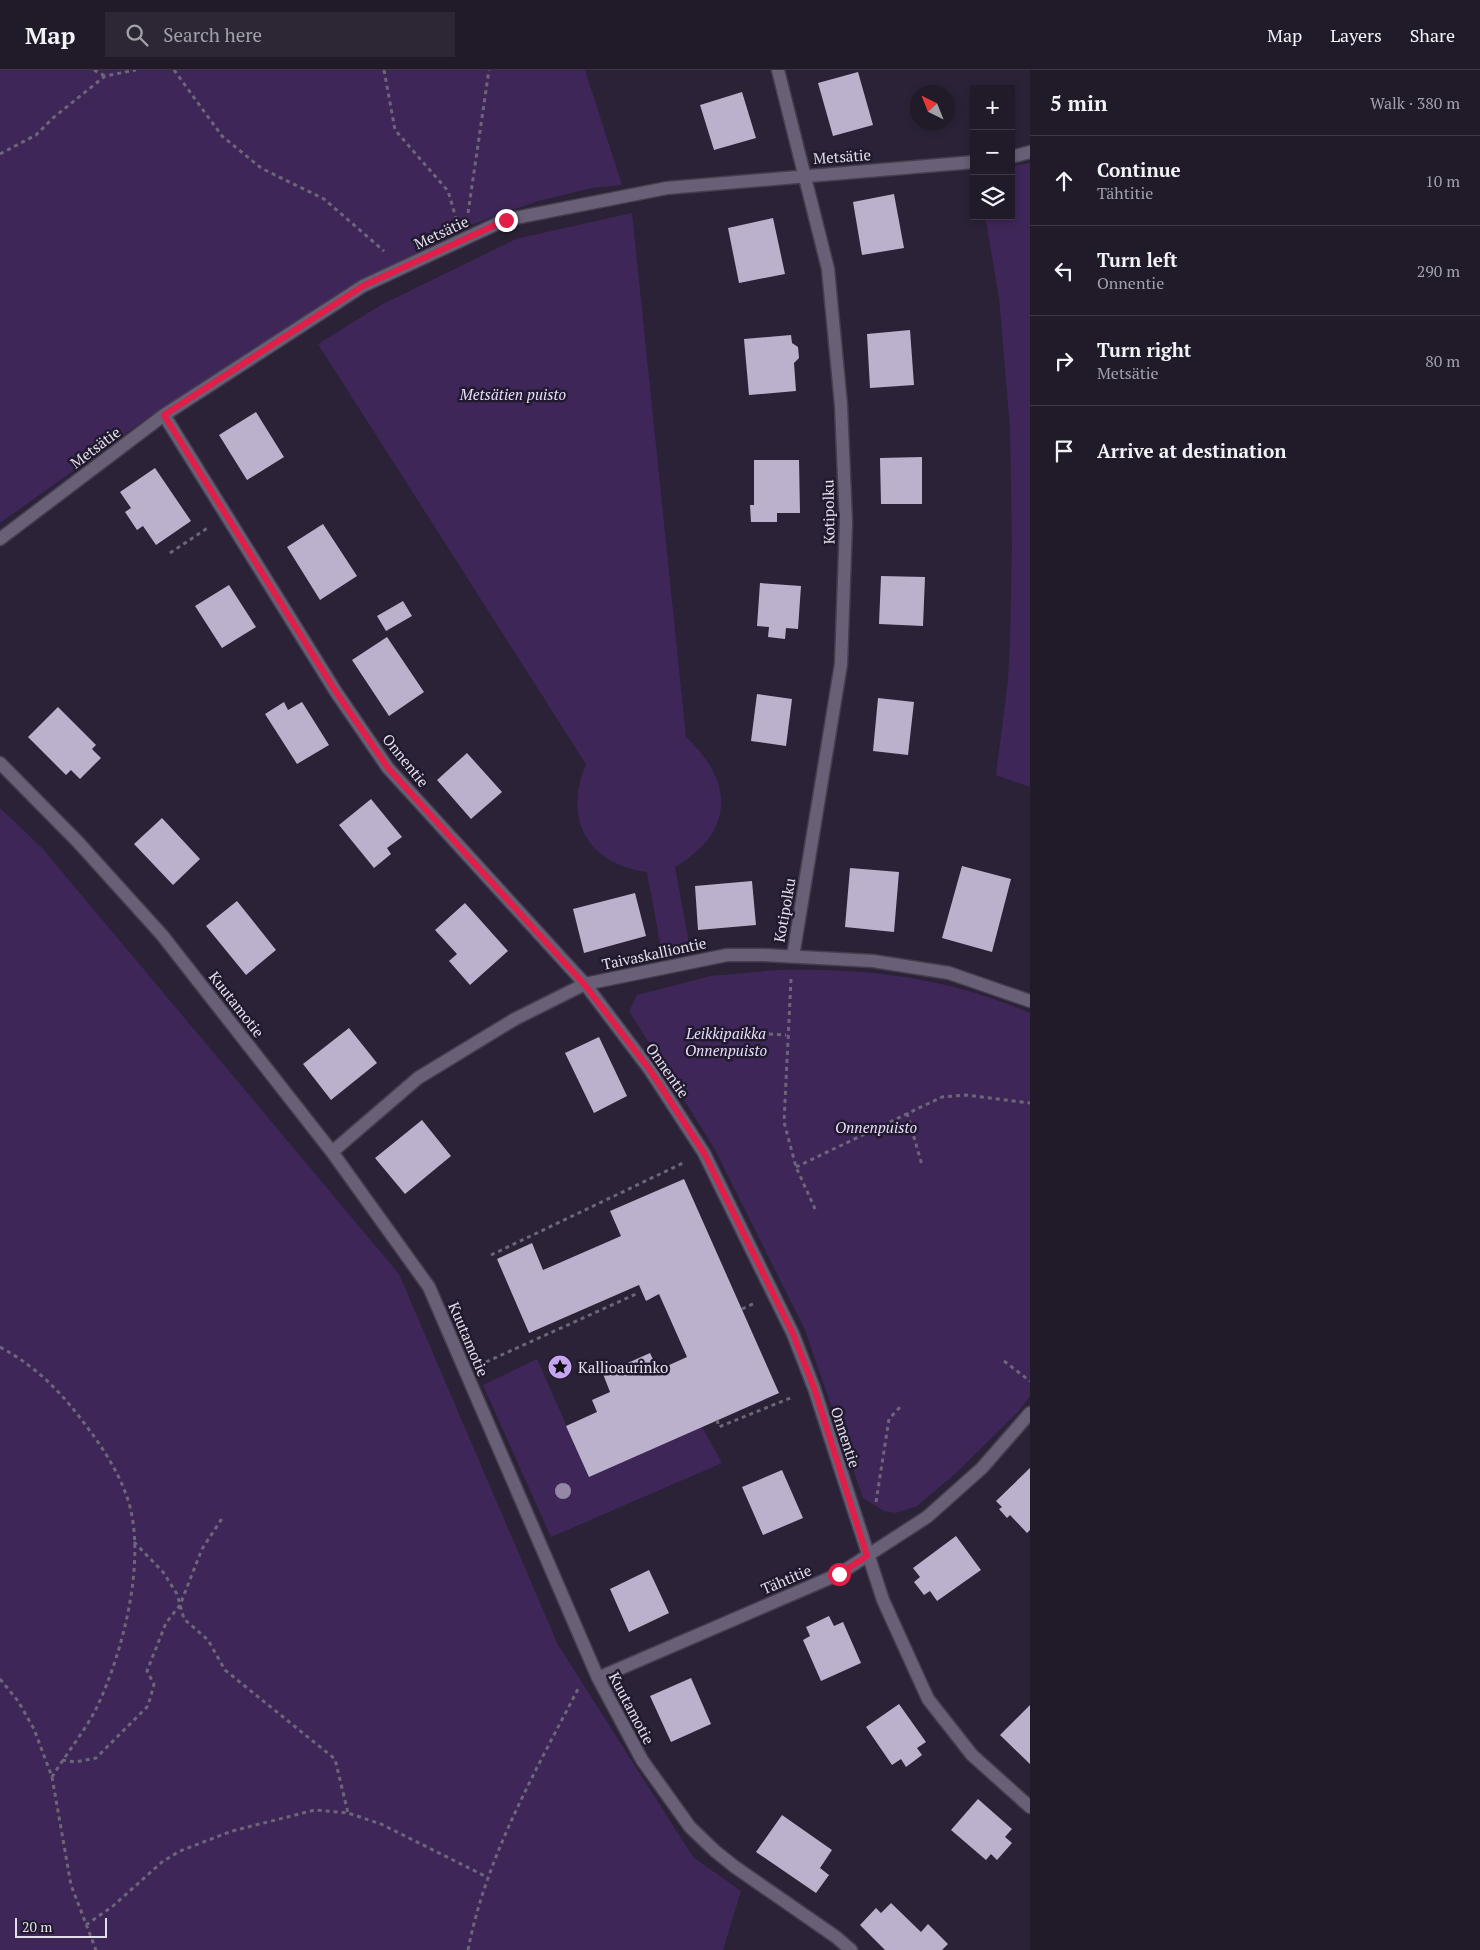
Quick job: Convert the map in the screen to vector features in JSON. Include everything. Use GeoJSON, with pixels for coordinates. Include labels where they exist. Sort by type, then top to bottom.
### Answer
{"type":"FeatureCollection","features":[{"type":"Feature","properties":{"kind":"street","name":"Kotipolku"},"geometry":{"type":"LineString","coordinates":[[778,70],[828,269],[841,405],[846,523],[841,664],[793,956]]}},
{"type":"Feature","properties":{"kind":"street"},"geometry":{"type":"LineString","coordinates":[[1015,155],[1030,152]]}},
{"type":"Feature","properties":{"kind":"street","name":"Metsätie"},"geometry":{"type":"LineString","coordinates":[[0,540],[164,415],[363,286],[506,220],[667,188],[805,174],[970,162]]}},
{"type":"Feature","properties":{"kind":"street","name":"Onnentie"},"geometry":{"type":"LineString","coordinates":[[164,415],[336,692],[388,768],[584,984],[650,1070],[704,1153],[793,1334],[814,1388],[882,1600],[928,1699],[972,1755],[1030,1807]]}},
{"type":"Feature","properties":{"kind":"street","name":"Kuutamotie"},"geometry":{"type":"LineString","coordinates":[[0,762],[78,842],[162,935],[332,1152],[428,1287],[598,1678],[642,1760],[690,1827],[735,1867],[836,1937],[851,1950]]}},
{"type":"Feature","properties":{"kind":"street","name":"Taivaskalliontie"},"geometry":{"type":"LineString","coordinates":[[332,1152],[418,1078],[515,1019],[584,984],[727,955],[793,956],[874,961],[950,973],[1030,1001]]}},
{"type":"Feature","properties":{"kind":"street","name":"Tähtitie"},"geometry":{"type":"LineString","coordinates":[[598,1678],[839,1574],[934,1511],[982,1468],[1030,1413]]}},
{"type":"Feature","properties":{"kind":"path"},"geometry":{"type":"LineString","coordinates":[[94,70],[105,76]]}},
{"type":"Feature","properties":{"kind":"path"},"geometry":{"type":"LineString","coordinates":[[0,154],[36,136],[54,118],[105,76],[136,70]]}},
{"type":"Feature","properties":{"kind":"path"},"geometry":{"type":"LineString","coordinates":[[174,70],[222,136],[261,168],[324,199],[404,268]]}},
{"type":"Feature","properties":{"kind":"path"},"geometry":{"type":"LineString","coordinates":[[384,70],[395,130],[448,191],[463,240]]}},
{"type":"Feature","properties":{"kind":"path"},"geometry":{"type":"LineString","coordinates":[[463,240],[489,70]]}},
{"type":"Feature","properties":{"kind":"path"},"geometry":{"type":"LineString","coordinates":[[170,553],[213,525]]}},
{"type":"Feature","properties":{"kind":"path"},"geometry":{"type":"LineString","coordinates":[[793,956],[786,1035],[784,1122],[796,1167],[816,1211]]}},
{"type":"Feature","properties":{"kind":"path"},"geometry":{"type":"LineString","coordinates":[[768,1034],[786,1035]]}},
{"type":"Feature","properties":{"kind":"path"},"geometry":{"type":"LineString","coordinates":[[796,1167],[942,1097],[958,1096],[1030,1103]]}},
{"type":"Feature","properties":{"kind":"path"},"geometry":{"type":"LineString","coordinates":[[907,1113],[922,1165]]}},
{"type":"Feature","properties":{"kind":"path"},"geometry":{"type":"LineString","coordinates":[[491,1255],[704,1153]]}},
{"type":"Feature","properties":{"kind":"path"},"geometry":{"type":"LineString","coordinates":[[465,1372],[636,1294]]}},
{"type":"Feature","properties":{"kind":"path"},"geometry":{"type":"LineString","coordinates":[[742,1309],[752,1304]]}},
{"type":"Feature","properties":{"kind":"path"},"geometry":{"type":"LineString","coordinates":[[0,1347],[24,1360],[56,1386],[94,1437],[114,1468],[128,1498],[134,1542],[135,1568],[118,1655],[96,1708],[52,1777]]}},
{"type":"Feature","properties":{"kind":"path"},"geometry":{"type":"LineString","coordinates":[[1004,1361],[1030,1381]]}},
{"type":"Feature","properties":{"kind":"path"},"geometry":{"type":"LineString","coordinates":[[717,1420],[720,1427],[814,1388]]}},
{"type":"Feature","properties":{"kind":"path"},"geometry":{"type":"LineString","coordinates":[[875,1507],[889,1420],[901,1406]]}},
{"type":"Feature","properties":{"kind":"path"},"geometry":{"type":"LineString","coordinates":[[62,1760],[75,1762],[96,1758],[148,1706],[154,1684],[147,1671],[166,1623],[180,1605],[202,1550],[223,1517]]}},
{"type":"Feature","properties":{"kind":"path"},"geometry":{"type":"LineString","coordinates":[[134,1542],[163,1572],[177,1594],[184,1619],[208,1640],[225,1670],[335,1759],[348,1813]]}},
{"type":"Feature","properties":{"kind":"path"},"geometry":{"type":"LineString","coordinates":[[468,1950],[487,1877],[536,1769],[580,1686],[598,1678]]}},
{"type":"Feature","properties":{"kind":"path"},"geometry":{"type":"LineString","coordinates":[[0,1679],[18,1701],[34,1729],[52,1777],[71,1885],[96,1950]]}},
{"type":"Feature","properties":{"kind":"path"},"geometry":{"type":"LineString","coordinates":[[86,1925],[113,1906],[162,1862],[180,1850],[232,1831],[314,1810],[348,1813],[381,1824],[487,1877]]}},
{"type":"Feature","properties":{"kind":"green space"},"geometry":{"type":"Polygon","coordinates":[[[0,70],[585,70],[622,185],[592,188],[538,201],[459,229],[388,269],[146,419],[0,523],[0,70]]]}},
{"type":"Feature","properties":{"kind":"green space"},"geometry":{"type":"Polygon","coordinates":[[[1030,163],[1030,787],[996,775],[1008,681],[1010,642],[1012,545],[1010,427],[999,297],[986,220],[1015,220],[1015,165],[1030,163]]]}},
{"type":"Feature","properties":{"kind":"green space","name":"Metsätien puisto"},"geometry":{"type":"Polygon","coordinates":[[[632,213],[686,737],[702,754],[713,772],[720,789],[721,806],[717,823],[708,839],[694,853],[675,867],[690,949],[662,954],[647,872],[626,867],[609,859],[595,849],[585,836],[579,820],[577,803],[586,764],[318,344],[381,305],[516,239],[632,213]]]}},
{"type":"Feature","properties":{"kind":"green space"},"geometry":{"type":"Polygon","coordinates":[[[0,808],[42,848],[399,1274],[558,1645],[693,1857],[741,1891],[723,1950],[0,1950],[0,808]]]}},
{"type":"Feature","properties":{"kind":"green space","name":"Onnenpuisto"},"geometry":{"type":"Polygon","coordinates":[[[777,970],[843,971],[906,977],[968,991],[1030,1013],[1030,1396],[1018,1412],[956,1473],[917,1506],[896,1513],[884,1511],[863,1498],[805,1330],[714,1148],[629,1011],[637,995],[711,976],[777,970]]]}},
{"type":"Feature","properties":{"kind":"green space"},"geometry":{"type":"Polygon","coordinates":[[[537,1359],[589,1477],[702,1427],[722,1463],[551,1537],[483,1385],[537,1359]]]}},
{"type":"Feature","properties":{"kind":"building"},"geometry":{"type":"Polygon","coordinates":[[[858,72],[873,125],[833,136],[818,83],[858,72]]]}},
{"type":"Feature","properties":{"kind":"building"},"geometry":{"type":"Polygon","coordinates":[[[742,92],[756,138],[714,150],[700,105],[742,92]]]}},
{"type":"Feature","properties":{"kind":"building"},"geometry":{"type":"Polygon","coordinates":[[[894,194],[904,248],[862,255],[853,202],[894,194]]]}},
{"type":"Feature","properties":{"kind":"building"},"geometry":{"type":"Polygon","coordinates":[[[773,218],[785,274],[739,283],[728,228],[773,218]]]}},
{"type":"Feature","properties":{"kind":"building"},"geometry":{"type":"Polygon","coordinates":[[[910,330],[914,385],[870,388],[867,334],[910,330]]]}},
{"type":"Feature","properties":{"kind":"building"},"geometry":{"type":"Polygon","coordinates":[[[791,335],[792,343],[798,347],[799,358],[794,363],[796,391],[749,395],[744,339],[791,335]]]}},
{"type":"Feature","properties":{"kind":"building"},"geometry":{"type":"Polygon","coordinates":[[[256,412],[284,457],[247,480],[219,435],[256,412]]]}},
{"type":"Feature","properties":{"kind":"building"},"geometry":{"type":"Polygon","coordinates":[[[922,457],[922,504],[881,504],[880,458],[922,457]]]}},
{"type":"Feature","properties":{"kind":"building"},"geometry":{"type":"Polygon","coordinates":[[[754,460],[799,460],[800,513],[777,513],[777,522],[751,522],[750,505],[754,505],[754,460]]]}},
{"type":"Feature","properties":{"kind":"building"},"geometry":{"type":"Polygon","coordinates":[[[155,468],[191,521],[156,545],[143,526],[137,530],[125,512],[131,508],[120,492],[155,468]]]}},
{"type":"Feature","properties":{"kind":"building"},"geometry":{"type":"Polygon","coordinates":[[[323,524],[357,576],[320,600],[287,547],[323,524]]]}},
{"type":"Feature","properties":{"kind":"building"},"geometry":{"type":"Polygon","coordinates":[[[881,576],[925,577],[923,626],[879,624],[881,576]]]}},
{"type":"Feature","properties":{"kind":"building"},"geometry":{"type":"Polygon","coordinates":[[[760,583],[801,586],[798,629],[786,628],[785,639],[768,637],[769,627],[757,626],[760,583]]]}},
{"type":"Feature","properties":{"kind":"building"},"geometry":{"type":"Polygon","coordinates":[[[229,585],[256,627],[222,648],[195,606],[229,585]]]}},
{"type":"Feature","properties":{"kind":"building"},"geometry":{"type":"Polygon","coordinates":[[[403,601],[412,616],[386,631],[377,616],[403,601]]]}},
{"type":"Feature","properties":{"kind":"building"},"geometry":{"type":"Polygon","coordinates":[[[387,637],[424,692],[389,716],[352,660],[387,637]]]}},
{"type":"Feature","properties":{"kind":"building"},"geometry":{"type":"Polygon","coordinates":[[[757,694],[792,699],[786,746],[751,741],[757,694]]]}},
{"type":"Feature","properties":{"kind":"building"},"geometry":{"type":"Polygon","coordinates":[[[878,698],[914,702],[908,755],[873,751],[878,698]]]}},
{"type":"Feature","properties":{"kind":"building"},"geometry":{"type":"Polygon","coordinates":[[[284,702],[288,710],[302,702],[329,745],[297,764],[265,714],[284,702]]]}},
{"type":"Feature","properties":{"kind":"building"},"geometry":{"type":"Polygon","coordinates":[[[58,707],[96,745],[92,749],[101,758],[80,779],[71,770],[66,775],[28,737],[58,707]]]}},
{"type":"Feature","properties":{"kind":"building"},"geometry":{"type":"Polygon","coordinates":[[[467,753],[502,792],[471,819],[437,780],[467,753]]]}},
{"type":"Feature","properties":{"kind":"building"},"geometry":{"type":"Polygon","coordinates":[[[371,799],[402,837],[387,848],[391,854],[374,868],[339,825],[371,799]]]}},
{"type":"Feature","properties":{"kind":"building"},"geometry":{"type":"Polygon","coordinates":[[[162,818],[200,859],[173,885],[134,844],[162,818]]]}},
{"type":"Feature","properties":{"kind":"building"},"geometry":{"type":"Polygon","coordinates":[[[962,866],[1011,879],[992,952],[942,938],[962,866]]]}},
{"type":"Feature","properties":{"kind":"building"},"geometry":{"type":"Polygon","coordinates":[[[850,868],[899,872],[894,932],[845,927],[850,868]]]}},
{"type":"Feature","properties":{"kind":"building"},"geometry":{"type":"Polygon","coordinates":[[[752,881],[756,925],[698,930],[695,886],[752,881]]]}},
{"type":"Feature","properties":{"kind":"building"},"geometry":{"type":"Polygon","coordinates":[[[635,893],[646,936],[584,953],[573,909],[635,893]]]}},
{"type":"Feature","properties":{"kind":"building"},"geometry":{"type":"Polygon","coordinates":[[[237,901],[276,950],[246,975],[206,926],[237,901]]]}},
{"type":"Feature","properties":{"kind":"building"},"geometry":{"type":"Polygon","coordinates":[[[465,903],[508,951],[470,985],[449,961],[457,954],[435,930],[465,903]]]}},
{"type":"Feature","properties":{"kind":"building"},"geometry":{"type":"Polygon","coordinates":[[[349,1028],[377,1063],[331,1100],[303,1064],[349,1028]]]}},
{"type":"Feature","properties":{"kind":"building"},"geometry":{"type":"Polygon","coordinates":[[[599,1037],[627,1096],[594,1113],[565,1053],[599,1037]]]}},
{"type":"Feature","properties":{"kind":"building"},"geometry":{"type":"Polygon","coordinates":[[[422,1120],[451,1156],[405,1194],[375,1158],[422,1120]]]}},
{"type":"Feature","properties":{"kind":"building"},"geometry":{"type":"Polygon","coordinates":[[[684,1179],[779,1393],[589,1477],[566,1426],[597,1412],[592,1400],[610,1392],[603,1374],[650,1353],[658,1370],[687,1357],[659,1294],[646,1301],[639,1285],[529,1333],[497,1259],[532,1243],[543,1270],[621,1236],[610,1211],[684,1179]]]}},
{"type":"Feature","properties":{"kind":"building"},"geometry":{"type":"Polygon","coordinates":[[[1030,1468],[1030,1530],[1027,1533],[1010,1515],[1007,1518],[999,1509],[1002,1507],[996,1501],[1030,1468]]]}},
{"type":"Feature","properties":{"kind":"building"},"geometry":{"type":"Polygon","coordinates":[[[782,1470],[803,1518],[763,1535],[742,1487],[782,1470]]]}},
{"type":"Feature","properties":{"kind":"building"},"geometry":{"type":"Polygon","coordinates":[[[956,1536],[981,1570],[937,1601],[930,1591],[924,1595],[914,1582],[920,1577],[913,1568],[956,1536]]]}},
{"type":"Feature","properties":{"kind":"building"},"geometry":{"type":"Polygon","coordinates":[[[649,1570],[669,1613],[629,1632],[610,1589],[649,1570]]]}},
{"type":"Feature","properties":{"kind":"building"},"geometry":{"type":"Polygon","coordinates":[[[829,1616],[834,1626],[843,1622],[861,1663],[821,1681],[803,1640],[810,1636],[806,1627],[829,1616]]]}},
{"type":"Feature","properties":{"kind":"building"},"geometry":{"type":"Polygon","coordinates":[[[691,1678],[711,1724],[671,1742],[650,1696],[691,1678]]]}},
{"type":"Feature","properties":{"kind":"building"},"geometry":{"type":"Polygon","coordinates":[[[899,1704],[926,1742],[917,1748],[922,1755],[906,1767],[901,1759],[892,1765],[866,1727],[899,1704]]]}},
{"type":"Feature","properties":{"kind":"building"},"geometry":{"type":"Polygon","coordinates":[[[1030,1705],[1030,1764],[1000,1735],[1030,1705]]]}},
{"type":"Feature","properties":{"kind":"building"},"geometry":{"type":"Polygon","coordinates":[[[978,1799],[1012,1829],[1005,1837],[1012,1843],[997,1860],[991,1854],[986,1860],[951,1830],[978,1799]]]}},
{"type":"Feature","properties":{"kind":"building"},"geometry":{"type":"Polygon","coordinates":[[[782,1815],[832,1850],[820,1868],[829,1875],[816,1893],[756,1852],[782,1815]]]}},
{"type":"Feature","properties":{"kind":"building"},"geometry":{"type":"Polygon","coordinates":[[[891,1903],[921,1932],[928,1924],[948,1944],[942,1950],[885,1950],[860,1925],[876,1908],[881,1913],[891,1903]]]}},
{"type":"Feature","properties":{"kind":"place","name":"Kallioaurinko"},"geometry":{"type":"Point","coordinates":[560,1367]}},
{"type":"Feature","properties":{"kind":"route"},"geometry":{"type":"LineString","coordinates":[[506,220],[363,286],[164,415],[336,692],[388,768],[584,984],[650,1070],[704,1153],[793,1334],[824,1419],[867,1556],[839,1574]]}},
{"type":"Feature","properties":{"kind":"park label","name":"Leikkipaikka Onnenpuisto"},"geometry":{"type":"Point","coordinates":[726,1042]}}]}
